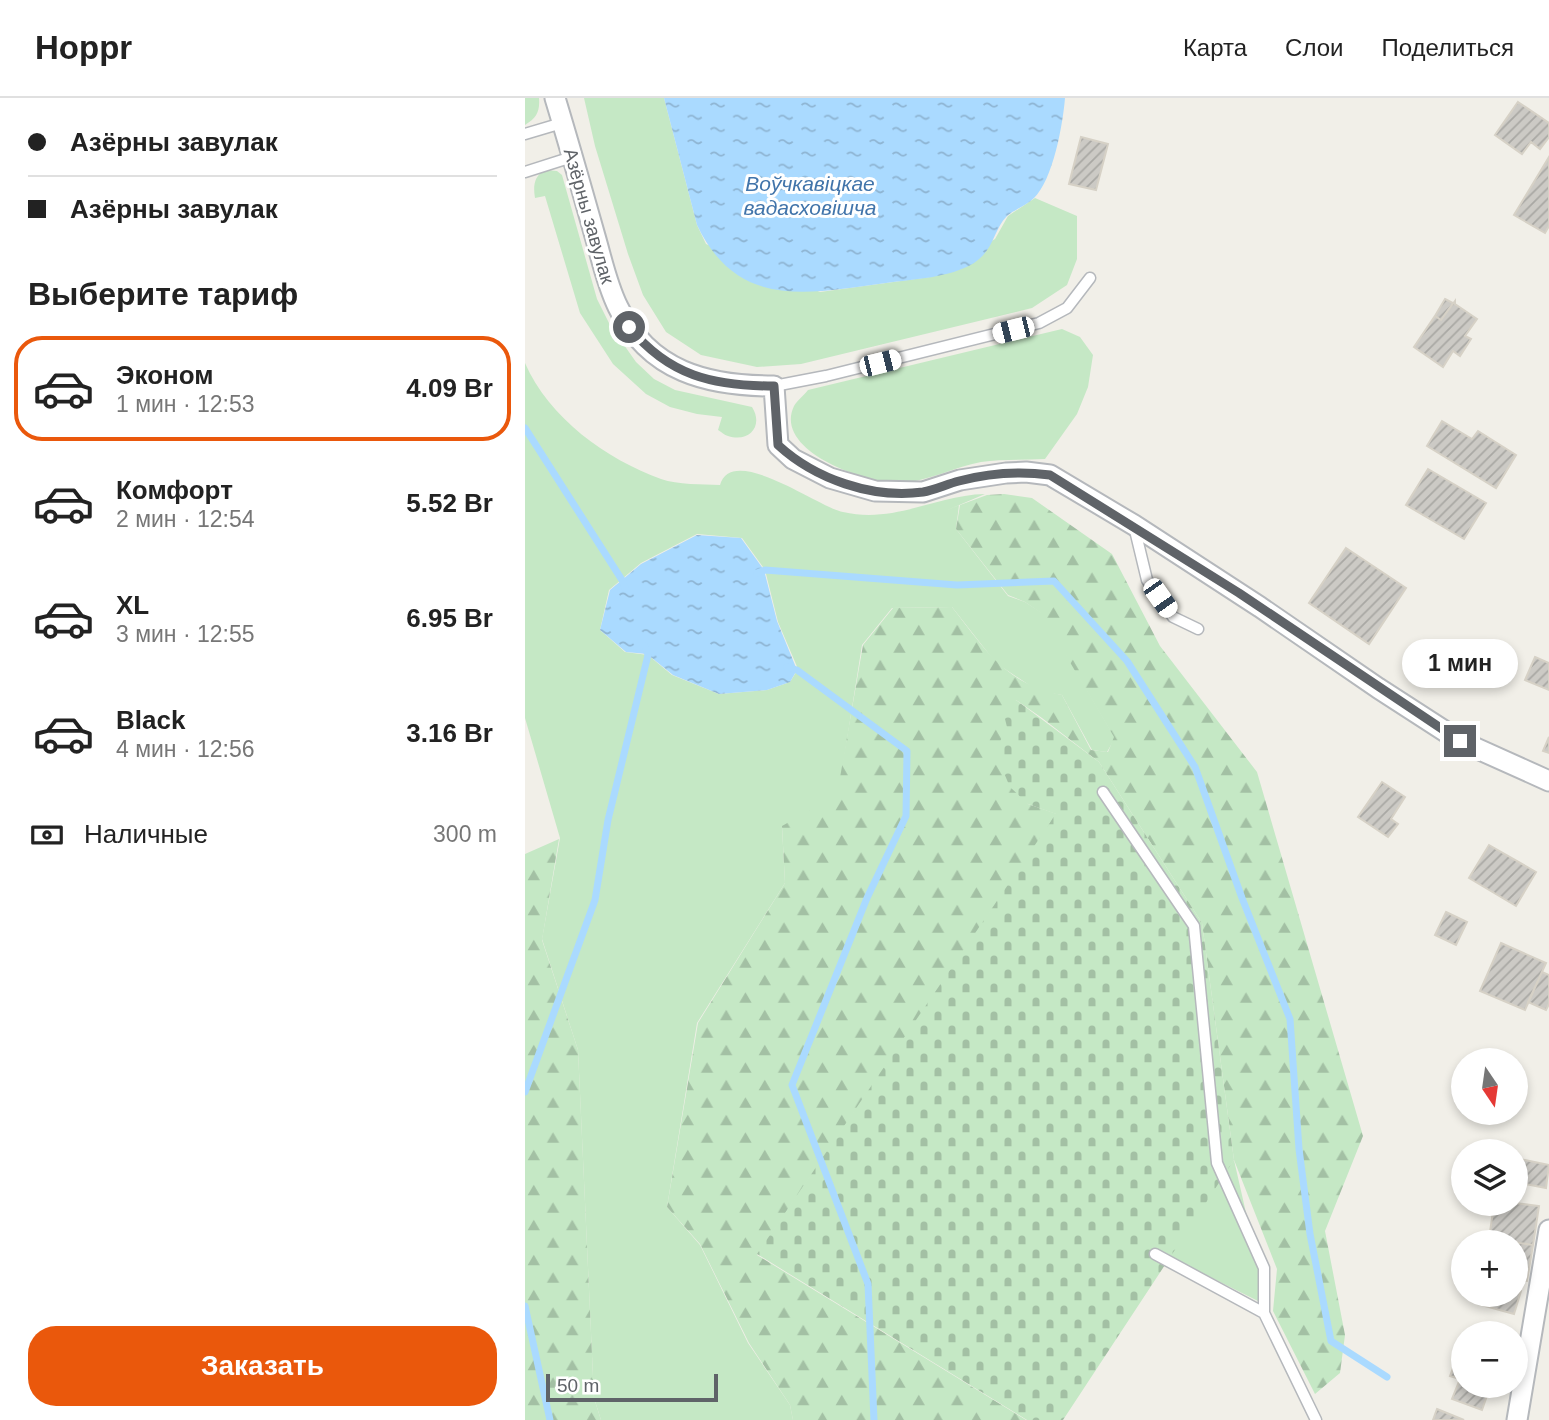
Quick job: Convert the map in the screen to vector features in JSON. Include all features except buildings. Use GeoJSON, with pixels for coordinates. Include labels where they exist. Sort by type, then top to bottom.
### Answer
{"type":"FeatureCollection","features":[{"type":"Feature","properties":{"kind":"street","name":"Азёрны завулак"},"geometry":{"type":"LineString","coordinates":[[555,98],[610,288],[618,307],[642,343],[657,356],[691,376],[730,385],[774,386]]}},
{"type":"Feature","properties":{"kind":"street"},"geometry":{"type":"LineString","coordinates":[[774,386],[778,445],[793,459],[830,478],[856,487],[893,492],[923,492],[982,476],[1026,472],[1050,475],[1134,525],[1460,741],[1549,781]]}},
{"type":"Feature","properties":{"kind":"street"},"geometry":{"type":"LineString","coordinates":[[1517,1420],[1549,1230]]}},
{"type":"Feature","properties":{"kind":"lane"},"geometry":{"type":"LineString","coordinates":[[525,134],[562,123]]}},
{"type":"Feature","properties":{"kind":"lane"},"geometry":{"type":"LineString","coordinates":[[525,172],[572,157]]}},
{"type":"Feature","properties":{"kind":"lane"},"geometry":{"type":"LineString","coordinates":[[774,386],[826,376],[1039,323],[1067,307],[1090,278]]}},
{"type":"Feature","properties":{"kind":"lane"},"geometry":{"type":"LineString","coordinates":[[1134,525],[1147,580],[1173,617],[1198,629]]}},
{"type":"Feature","properties":{"kind":"lane"},"geometry":{"type":"LineString","coordinates":[[1103,792],[1194,926],[1217,1163],[1264,1268],[1264,1312],[1316,1420]]}},
{"type":"Feature","properties":{"kind":"lane"},"geometry":{"type":"LineString","coordinates":[[1155,1254],[1264,1312]]}},
{"type":"Feature","properties":{"kind":"green space"},"geometry":{"type":"Polygon","coordinates":[[[525,98],[539,98],[539,103],[535,117],[525,125],[525,98]]]}},
{"type":"Feature","properties":{"kind":"green space"},"geometry":{"type":"Polygon","coordinates":[[[584,98],[664,98],[697,225],[706,244],[820,292],[930,277],[995,239],[1008,216],[1035,198],[1077,216],[1077,259],[1067,285],[1032,308],[801,364],[757,367],[701,355],[666,332],[643,295],[595,146],[584,98]]]}},
{"type":"Feature","properties":{"kind":"green space"},"geometry":{"type":"Polygon","coordinates":[[[545,170],[557,171],[562,175],[597,299],[610,325],[636,362],[654,379],[675,390],[752,407],[756,421],[748,435],[736,438],[718,430],[722,417],[670,407],[646,394],[613,364],[580,313],[545,196],[535,198],[535,182],[545,170]]]}},
{"type":"Feature","properties":{"kind":"green space"},"geometry":{"type":"Polygon","coordinates":[[[1062,329],[1080,337],[1093,355],[1088,387],[1077,414],[1045,459],[981,462],[912,482],[887,482],[848,472],[810,451],[797,438],[791,423],[794,406],[808,390],[1062,329]]]}},
{"type":"Feature","properties":{"kind":"green space"},"geometry":{"type":"Polygon","coordinates":[[[525,363],[549,402],[581,434],[640,471],[668,481],[720,485],[728,474],[741,471],[777,481],[831,508],[862,515],[898,512],[949,499],[985,494],[959,505],[956,529],[1008,596],[1025,602],[1042,613],[1115,738],[1107,752],[1092,750],[1062,695],[1038,691],[996,663],[952,607],[892,608],[862,645],[838,796],[782,827],[785,883],[697,1023],[667,1207],[700,1245],[748,1343],[790,1405],[793,1420],[601,1420],[594,1398],[578,1050],[542,939],[560,838],[525,718],[525,363]],[[697,534],[641,563],[609,590],[600,630],[625,652],[648,655],[672,675],[719,694],[767,690],[790,682],[798,669],[778,622],[765,570],[742,538],[697,534]]]}},
{"type":"Feature","properties":{"kind":"green space"},"geometry":{"type":"Polygon","coordinates":[[[1004,494],[1032,498],[1112,554],[1160,646],[1257,772],[1363,1136],[1325,1231],[1345,1335],[1340,1373],[1315,1394],[1273,1311],[1277,1269],[1234,1160],[1202,923],[1099,762],[1016,700],[1007,727],[1028,804],[1057,814],[757,1255],[1026,1420],[793,1420],[790,1405],[749,1343],[700,1244],[667,1207],[698,1023],[785,883],[782,826],[837,795],[863,645],[893,608],[952,607],[998,663],[1025,683],[1062,695],[1091,750],[1108,752],[1114,737],[1041,613],[1008,595],[956,529],[960,505],[987,495],[1004,494]]]}},
{"type":"Feature","properties":{"kind":"green space"},"geometry":{"type":"Polygon","coordinates":[[[1016,700],[1099,762],[1202,923],[1234,1160],[1063,1420],[1027,1420],[757,1254],[1056,814],[1028,804],[1010,787],[995,752],[1007,727],[1002,707],[1016,700]]]}},
{"type":"Feature","properties":{"kind":"green space"},"geometry":{"type":"Polygon","coordinates":[[[559,839],[542,940],[578,1050],[594,1398],[601,1420],[525,1420],[525,854],[559,839]]]}},
{"type":"Feature","properties":{"kind":"green space"},"geometry":{"type":"Polygon","coordinates":[[[1234,1160],[1259,1270],[1260,1302],[1160,1252],[1234,1160]]]}},
{"type":"Feature","properties":{"kind":"water","name":"Воўчкавіцкае вадасховішча"},"geometry":{"type":"Polygon","coordinates":[[[664,98],[1065,98],[1056,151],[1041,190],[1031,201],[1002,221],[981,258],[954,272],[931,277],[803,292],[778,290],[755,284],[733,272],[714,253],[697,225],[664,98]]]}},
{"type":"Feature","properties":{"kind":"water"},"geometry":{"type":"Polygon","coordinates":[[[697,535],[741,538],[764,570],[777,621],[797,670],[790,682],[767,690],[719,694],[673,675],[647,654],[626,652],[600,630],[610,590],[641,564],[697,535]]]}},
{"type":"Feature","properties":{"kind":"waterway"},"geometry":{"type":"LineString","coordinates":[[525,428],[625,588]]}},
{"type":"Feature","properties":{"kind":"waterway"},"geometry":{"type":"LineString","coordinates":[[757,573],[765,570],[957,585],[1054,581],[1127,661],[1195,767],[1242,898],[1290,1019],[1299,1149],[1310,1234],[1331,1341],[1387,1377]]}},
{"type":"Feature","properties":{"kind":"waterway"},"geometry":{"type":"LineString","coordinates":[[525,1092],[595,900],[608,820],[648,655],[645,646]]}},
{"type":"Feature","properties":{"kind":"waterway"},"geometry":{"type":"LineString","coordinates":[[787,667],[797,670],[907,751],[906,816],[867,898],[792,1085],[868,1284],[874,1420]]}},
{"type":"Feature","properties":{"kind":"waterway"},"geometry":{"type":"LineString","coordinates":[[525,1306],[550,1420]]}},
{"type":"Feature","properties":{"kind":"route"},"geometry":{"type":"LineString","coordinates":[[629,327],[657,356],[691,376],[730,385],[774,386],[778,445],[793,459],[830,478],[875,491],[923,492],[982,476],[1026,472],[1050,475],[1239,593],[1460,741]]}}]}
